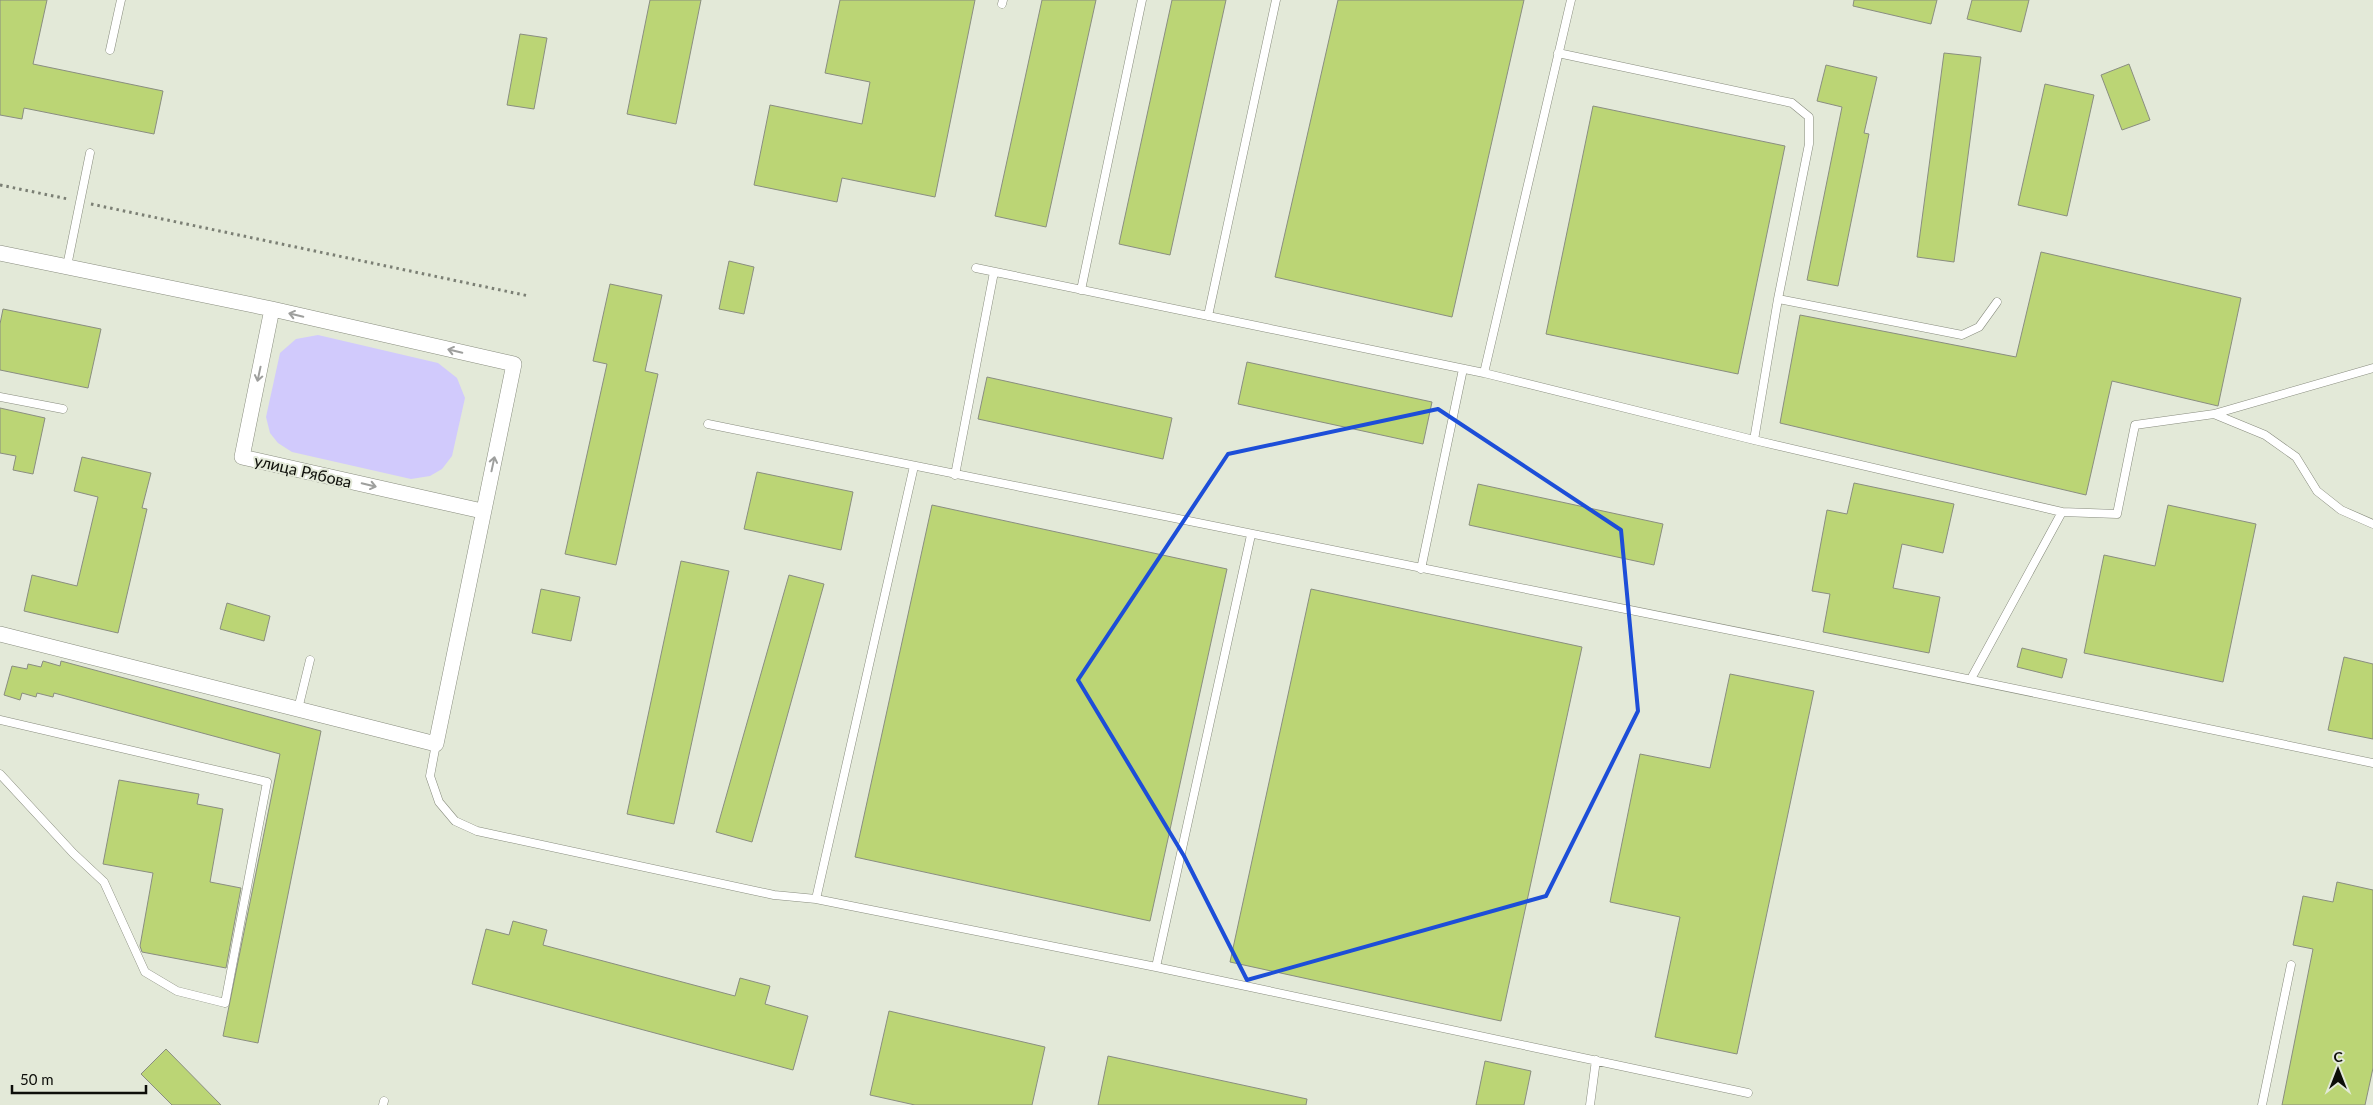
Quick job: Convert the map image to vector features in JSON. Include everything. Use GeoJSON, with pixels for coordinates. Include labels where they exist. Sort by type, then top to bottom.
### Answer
{"type":"FeatureCollection","features":[{"type":"Feature","properties":{"kind":"street"},"geometry":{"type":"LineString","coordinates":[[0,253],[272,309],[514,364],[482,511],[436,744],[0,634]]}},
{"type":"Feature","properties":{"kind":"street","name":"улица Рябова"},"geometry":{"type":"LineString","coordinates":[[272,309],[242,456],[482,511]]}},
{"type":"Feature","properties":{"kind":"lane"},"geometry":{"type":"LineString","coordinates":[[110,50],[121,0]]}},
{"type":"Feature","properties":{"kind":"lane"},"geometry":{"type":"LineString","coordinates":[[1081,290],[1142,0]]}},
{"type":"Feature","properties":{"kind":"lane"},"geometry":{"type":"LineString","coordinates":[[1208,316],[1276,0]]}},
{"type":"Feature","properties":{"kind":"lane"},"geometry":{"type":"LineString","coordinates":[[1484,373],[1571,0]]}},
{"type":"Feature","properties":{"kind":"lane"},"geometry":{"type":"LineString","coordinates":[[1558,54],[1792,103],[1808,117],[1809,144],[1778,300],[1754,440]]}},
{"type":"Feature","properties":{"kind":"lane"},"geometry":{"type":"LineString","coordinates":[[67,266],[90,153]]}},
{"type":"Feature","properties":{"kind":"lane"},"geometry":{"type":"LineString","coordinates":[[976,268],[1484,373],[1754,440],[2062,512],[2117,514],[2134,425],[2214,414],[2373,368]]}},
{"type":"Feature","properties":{"kind":"lane"},"geometry":{"type":"LineString","coordinates":[[955,475],[994,272]]}},
{"type":"Feature","properties":{"kind":"lane"},"geometry":{"type":"LineString","coordinates":[[1778,300],[1962,336],[1979,327],[1998,302]]}},
{"type":"Feature","properties":{"kind":"lane"},"geometry":{"type":"LineString","coordinates":[[1421,569],[1463,369]]}},
{"type":"Feature","properties":{"kind":"lane"},"geometry":{"type":"LineString","coordinates":[[0,398],[62,409]]}},
{"type":"Feature","properties":{"kind":"lane"},"geometry":{"type":"LineString","coordinates":[[2214,414],[2265,435],[2296,457],[2317,491],[2341,510],[2373,524]]}},
{"type":"Feature","properties":{"kind":"lane"},"geometry":{"type":"LineString","coordinates":[[708,424],[1251,535],[1972,678],[2373,762]]}},
{"type":"Feature","properties":{"kind":"lane"},"geometry":{"type":"LineString","coordinates":[[816,899],[914,466]]}},
{"type":"Feature","properties":{"kind":"lane"},"geometry":{"type":"LineString","coordinates":[[1972,678],[2062,512]]}},
{"type":"Feature","properties":{"kind":"lane"},"geometry":{"type":"LineString","coordinates":[[1156,967],[1251,535]]}},
{"type":"Feature","properties":{"kind":"lane"},"geometry":{"type":"LineString","coordinates":[[298,709],[310,660]]}},
{"type":"Feature","properties":{"kind":"lane"},"geometry":{"type":"LineString","coordinates":[[0,720],[267,782],[225,1003],[177,991],[145,972],[104,882],[73,853],[0,774]]}},
{"type":"Feature","properties":{"kind":"lane"},"geometry":{"type":"LineString","coordinates":[[436,744],[430,776],[439,802],[455,822],[477,831],[774,895],[816,899],[1156,967],[1748,1093]]}},
{"type":"Feature","properties":{"kind":"lane"},"geometry":{"type":"LineString","coordinates":[[2262,1105],[2291,965]]}},
{"type":"Feature","properties":{"kind":"lane"},"geometry":{"type":"LineString","coordinates":[[1590,1105],[1596,1060]]}},
{"type":"Feature","properties":{"kind":"path"},"geometry":{"type":"LineString","coordinates":[[0,185],[529,296]]}},
{"type":"Feature","properties":{"kind":"highlighted area"},"geometry":{"type":"Polygon","coordinates":[[[1438,409],[1621,530],[1638,711],[1546,896],[1247,980],[1184,856],[1078,680],[1228,454],[1438,409]]]}},
{"type":"Feature","properties":{"kind":"shaded area"},"geometry":{"type":"Polygon","coordinates":[[[318,335],[438,363],[457,378],[465,398],[452,456],[442,469],[430,476],[411,479],[292,452],[278,443],[270,433],[266,417],[280,353],[296,339],[318,335]]]}},
{"type":"Feature","properties":{"kind":"building"},"geometry":{"type":"Polygon","coordinates":[[[0,0],[47,0],[33,64],[163,91],[154,134],[24,108],[22,119],[0,115],[0,0]]]}},
{"type":"Feature","properties":{"kind":"building"},"geometry":{"type":"Polygon","coordinates":[[[650,0],[701,0],[676,124],[627,114],[650,0]]]}},
{"type":"Feature","properties":{"kind":"building"},"geometry":{"type":"Polygon","coordinates":[[[840,0],[975,0],[935,197],[842,178],[837,202],[754,185],[770,105],[862,124],[870,82],[825,73],[840,0]]]}},
{"type":"Feature","properties":{"kind":"building"},"geometry":{"type":"Polygon","coordinates":[[[1042,0],[1096,0],[1046,227],[995,216],[1042,0]]]}},
{"type":"Feature","properties":{"kind":"building"},"geometry":{"type":"Polygon","coordinates":[[[1172,0],[1226,0],[1170,255],[1119,244],[1172,0]]]}},
{"type":"Feature","properties":{"kind":"building"},"geometry":{"type":"Polygon","coordinates":[[[1338,0],[1524,0],[1452,317],[1275,277],[1338,0]]]}},
{"type":"Feature","properties":{"kind":"building"},"geometry":{"type":"Polygon","coordinates":[[[1854,0],[1937,0],[1931,24],[1853,6],[1854,0]]]}},
{"type":"Feature","properties":{"kind":"building"},"geometry":{"type":"Polygon","coordinates":[[[1972,0],[2029,0],[2021,32],[1967,19],[1972,0]]]}},
{"type":"Feature","properties":{"kind":"building"},"geometry":{"type":"Polygon","coordinates":[[[520,34],[547,38],[534,109],[507,105],[520,34]]]}},
{"type":"Feature","properties":{"kind":"building"},"geometry":{"type":"Polygon","coordinates":[[[1944,53],[1981,57],[1954,262],[1917,257],[1944,53]]]}},
{"type":"Feature","properties":{"kind":"building"},"geometry":{"type":"Polygon","coordinates":[[[2129,64],[2150,120],[2122,130],[2101,75],[2129,64]]]}},
{"type":"Feature","properties":{"kind":"building"},"geometry":{"type":"Polygon","coordinates":[[[1826,65],[1877,77],[1864,133],[1869,134],[1838,286],[1807,280],[1842,107],[1817,101],[1826,65]]]}},
{"type":"Feature","properties":{"kind":"building"},"geometry":{"type":"Polygon","coordinates":[[[2045,84],[2094,95],[2067,216],[2018,205],[2045,84]]]}},
{"type":"Feature","properties":{"kind":"building"},"geometry":{"type":"Polygon","coordinates":[[[1593,106],[1785,146],[1738,374],[1546,334],[1593,106]]]}},
{"type":"Feature","properties":{"kind":"building"},"geometry":{"type":"Polygon","coordinates":[[[2041,252],[2241,298],[2218,406],[2112,381],[2086,495],[1780,423],[1800,315],[2016,357],[2041,252]]]}},
{"type":"Feature","properties":{"kind":"building"},"geometry":{"type":"Polygon","coordinates":[[[729,261],[754,267],[744,314],[719,309],[729,261]]]}},
{"type":"Feature","properties":{"kind":"building"},"geometry":{"type":"Polygon","coordinates":[[[610,284],[662,295],[645,371],[658,374],[616,565],[565,554],[607,364],[593,361],[610,284]]]}},
{"type":"Feature","properties":{"kind":"building"},"geometry":{"type":"Polygon","coordinates":[[[3,309],[101,329],[88,388],[0,370],[0,324],[3,309]]]}},
{"type":"Feature","properties":{"kind":"building"},"geometry":{"type":"Polygon","coordinates":[[[1247,362],[1432,402],[1423,444],[1238,404],[1247,362]]]}},
{"type":"Feature","properties":{"kind":"building"},"geometry":{"type":"Polygon","coordinates":[[[987,377],[1172,418],[1163,459],[978,419],[987,377]]]}},
{"type":"Feature","properties":{"kind":"building"},"geometry":{"type":"Polygon","coordinates":[[[0,408],[45,418],[33,474],[13,470],[16,456],[0,453],[0,408]]]}},
{"type":"Feature","properties":{"kind":"building"},"geometry":{"type":"Polygon","coordinates":[[[82,457],[151,473],[142,508],[147,509],[118,633],[24,611],[32,575],[77,586],[98,497],[74,491],[82,457]]]}},
{"type":"Feature","properties":{"kind":"building"},"geometry":{"type":"Polygon","coordinates":[[[757,472],[853,492],[841,550],[744,529],[757,472]]]}},
{"type":"Feature","properties":{"kind":"building"},"geometry":{"type":"Polygon","coordinates":[[[1854,483],[1954,504],[1943,553],[1902,544],[1893,588],[1940,597],[1929,653],[1823,632],[1830,594],[1812,591],[1827,510],[1847,514],[1854,483]]]}},
{"type":"Feature","properties":{"kind":"building"},"geometry":{"type":"Polygon","coordinates":[[[1478,484],[1663,524],[1654,565],[1469,525],[1478,484]]]}},
{"type":"Feature","properties":{"kind":"building"},"geometry":{"type":"Polygon","coordinates":[[[932,505],[1227,569],[1150,921],[855,857],[932,505]]]}},
{"type":"Feature","properties":{"kind":"building"},"geometry":{"type":"Polygon","coordinates":[[[2168,505],[2256,524],[2223,682],[2084,653],[2104,555],[2155,566],[2168,505]]]}},
{"type":"Feature","properties":{"kind":"building"},"geometry":{"type":"Polygon","coordinates":[[[681,561],[729,571],[674,824],[627,814],[681,561]]]}},
{"type":"Feature","properties":{"kind":"building"},"geometry":{"type":"Polygon","coordinates":[[[789,575],[824,584],[752,842],[716,832],[789,575]]]}},
{"type":"Feature","properties":{"kind":"building"},"geometry":{"type":"Polygon","coordinates":[[[541,589],[580,597],[571,641],[532,633],[541,589]]]}},
{"type":"Feature","properties":{"kind":"building"},"geometry":{"type":"Polygon","coordinates":[[[1311,589],[1582,647],[1501,1021],[1230,962],[1311,589]]]}},
{"type":"Feature","properties":{"kind":"building"},"geometry":{"type":"Polygon","coordinates":[[[227,603],[270,616],[264,641],[220,629],[227,603]]]}},
{"type":"Feature","properties":{"kind":"building"},"geometry":{"type":"Polygon","coordinates":[[[2022,648],[2067,659],[2062,678],[2017,667],[2022,648]]]}},
{"type":"Feature","properties":{"kind":"building"},"geometry":{"type":"Polygon","coordinates":[[[2344,657],[2373,664],[2373,739],[2328,730],[2344,657]]]}},
{"type":"Feature","properties":{"kind":"building"},"geometry":{"type":"Polygon","coordinates":[[[43,661],[60,666],[61,661],[321,731],[258,1043],[223,1036],[280,754],[54,693],[53,697],[37,693],[36,697],[22,693],[20,700],[4,695],[12,666],[27,669],[28,664],[41,667],[43,661]]]}},
{"type":"Feature","properties":{"kind":"building"},"geometry":{"type":"Polygon","coordinates":[[[1730,674],[1814,691],[1737,1054],[1655,1037],[1680,917],[1610,902],[1640,754],[1710,768],[1730,674]]]}},
{"type":"Feature","properties":{"kind":"building"},"geometry":{"type":"Polygon","coordinates":[[[119,780],[199,794],[197,804],[223,809],[210,882],[241,888],[226,968],[142,952],[140,946],[153,873],[103,864],[119,780]]]}},
{"type":"Feature","properties":{"kind":"building"},"geometry":{"type":"Polygon","coordinates":[[[2337,882],[2373,890],[2373,1068],[2365,1105],[2282,1105],[2313,949],[2293,945],[2303,896],[2333,902],[2337,882]]]}},
{"type":"Feature","properties":{"kind":"building"},"geometry":{"type":"Polygon","coordinates":[[[513,921],[547,930],[543,945],[735,996],[740,978],[770,986],[765,1004],[808,1016],[793,1070],[472,984],[486,929],[509,935],[513,921]]]}},
{"type":"Feature","properties":{"kind":"building"},"geometry":{"type":"Polygon","coordinates":[[[889,1011],[1045,1047],[1032,1105],[915,1105],[870,1095],[889,1011]]]}},
{"type":"Feature","properties":{"kind":"building"},"geometry":{"type":"Polygon","coordinates":[[[166,1049],[221,1105],[172,1105],[141,1074],[166,1049]]]}},
{"type":"Feature","properties":{"kind":"building"},"geometry":{"type":"Polygon","coordinates":[[[1108,1056],[1307,1099],[1306,1105],[1098,1105],[1108,1056]]]}},
{"type":"Feature","properties":{"kind":"building"},"geometry":{"type":"Polygon","coordinates":[[[1485,1061],[1531,1071],[1524,1105],[1476,1105],[1485,1061]]]}}]}
